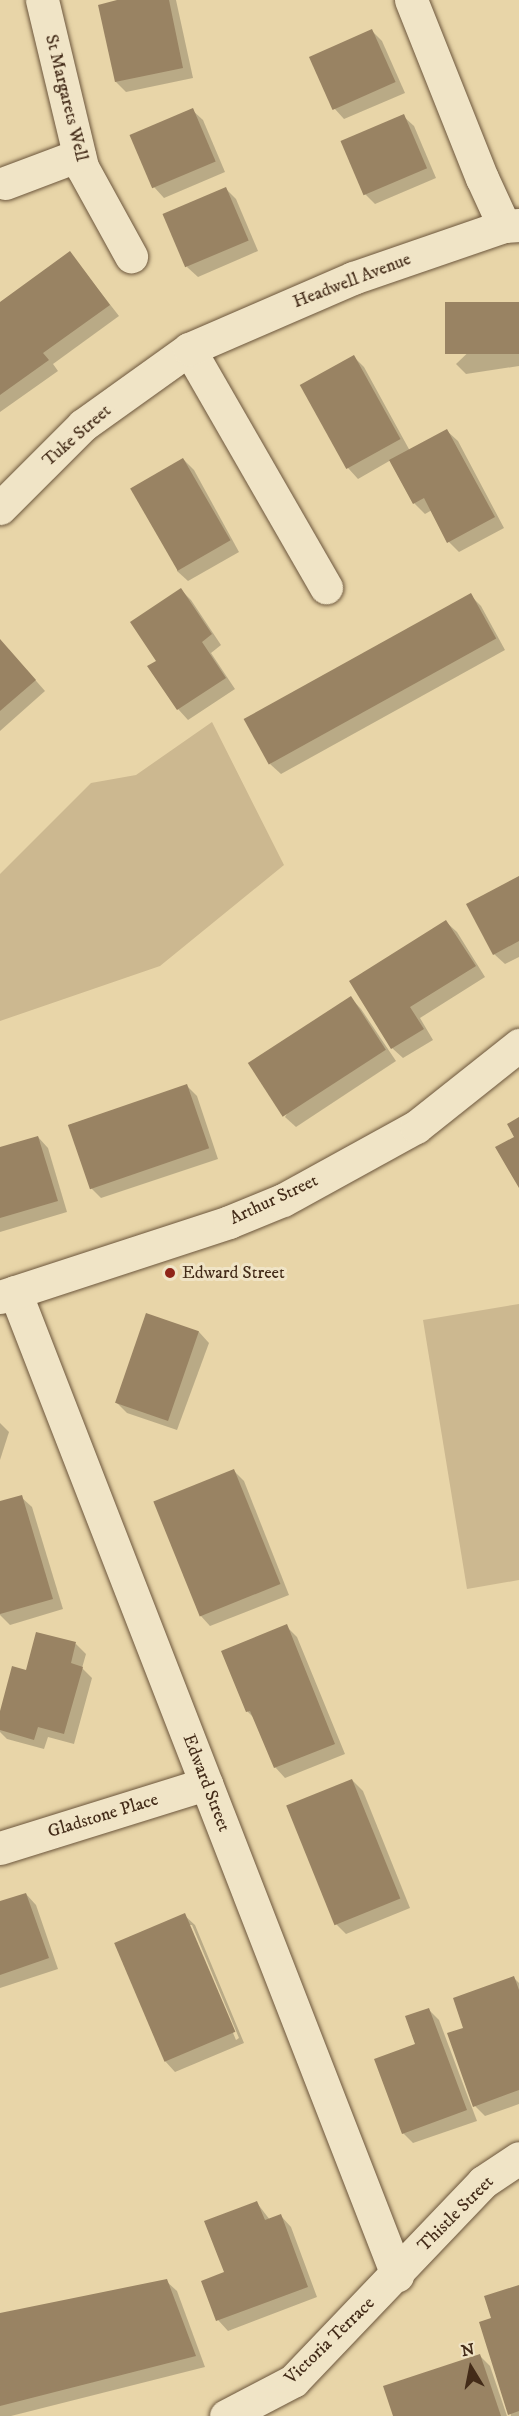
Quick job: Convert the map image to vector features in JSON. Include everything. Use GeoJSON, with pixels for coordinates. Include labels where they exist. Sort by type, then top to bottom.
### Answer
{"type":"FeatureCollection","features":[{"type":"Feature","properties":{"kind":"street","name":"St Margarets Well"},"geometry":{"type":"LineString","coordinates":[[42,0],[82,167],[130,256]]}},
{"type":"Feature","properties":{"kind":"street"},"geometry":{"type":"LineString","coordinates":[[411,0],[482,178],[512,225]]}},
{"type":"Feature","properties":{"kind":"street"},"geometry":{"type":"LineString","coordinates":[[5,183],[79,155]]}},
{"type":"Feature","properties":{"kind":"street","name":"Headwell Avenue"},"geometry":{"type":"LineString","coordinates":[[189,349],[353,278],[512,225]]}},
{"type":"Feature","properties":{"kind":"street"},"geometry":{"type":"LineString","coordinates":[[189,349],[326,587]]}},
{"type":"Feature","properties":{"kind":"street","name":"Tuke Street"},"geometry":{"type":"LineString","coordinates":[[0,507],[83,425],[189,349]]}},
{"type":"Feature","properties":{"kind":"street","name":"Arthur Street"},"geometry":{"type":"LineString","coordinates":[[8,1294],[229,1222],[283,1200],[416,1127],[519,1045]]}},
{"type":"Feature","properties":{"kind":"street","name":"Edward Street"},"geometry":{"type":"LineString","coordinates":[[8,1294],[206,1784],[397,2275]]}},
{"type":"Feature","properties":{"kind":"street","name":"Gladstone Place"},"geometry":{"type":"LineString","coordinates":[[0,1848],[206,1784]]}},
{"type":"Feature","properties":{"kind":"street","name":"Thistle Street"},"geometry":{"type":"LineString","coordinates":[[397,2275],[483,2182],[519,2158]]}},
{"type":"Feature","properties":{"kind":"street","name":"Victoria Terrace"},"geometry":{"type":"LineString","coordinates":[[226,2416],[293,2381],[397,2275]]}},
{"type":"Feature","properties":{"kind":"shaded area"},"geometry":{"type":"Polygon","coordinates":[[[212,722],[284,865],[160,966],[0,1021],[0,874],[91,783],[136,775],[212,722]]]}},
{"type":"Feature","properties":{"kind":"shaded area"},"geometry":{"type":"Polygon","coordinates":[[[519,1304],[519,1580],[467,1589],[423,1320],[519,1304]]]}},
{"type":"Feature","properties":{"kind":"building"},"geometry":{"type":"Polygon","coordinates":[[[117,0],[169,0],[183,68],[115,82],[98,5],[117,0]]]}},
{"type":"Feature","properties":{"kind":"building"},"geometry":{"type":"Polygon","coordinates":[[[372,29],[396,82],[333,110],[309,57],[372,29]]]}},
{"type":"Feature","properties":{"kind":"building"},"geometry":{"type":"Polygon","coordinates":[[[193,108],[216,161],[152,188],[129,135],[193,108]]]}},
{"type":"Feature","properties":{"kind":"building"},"geometry":{"type":"Polygon","coordinates":[[[404,114],[427,168],[364,195],[340,141],[404,114]]]}},
{"type":"Feature","properties":{"kind":"building"},"geometry":{"type":"Polygon","coordinates":[[[226,187],[249,240],[185,267],[162,214],[226,187]]]}},
{"type":"Feature","properties":{"kind":"building"},"geometry":{"type":"Polygon","coordinates":[[[70,251],[110,305],[43,353],[49,360],[0,395],[0,302],[70,251]]]}},
{"type":"Feature","properties":{"kind":"building"},"geometry":{"type":"Polygon","coordinates":[[[445,302],[519,302],[519,354],[445,354],[445,302]]]}},
{"type":"Feature","properties":{"kind":"building"},"geometry":{"type":"Polygon","coordinates":[[[354,355],[401,439],[346,469],[300,385],[354,355]]]}},
{"type":"Feature","properties":{"kind":"building"},"geometry":{"type":"Polygon","coordinates":[[[447,429],[495,517],[447,543],[424,498],[413,504],[389,460],[447,429]]]}},
{"type":"Feature","properties":{"kind":"building"},"geometry":{"type":"Polygon","coordinates":[[[183,458],[230,540],[178,571],[130,488],[183,458]]]}},
{"type":"Feature","properties":{"kind":"building"},"geometry":{"type":"Polygon","coordinates":[[[181,588],[212,634],[202,642],[226,678],[177,710],[147,666],[156,661],[130,622],[181,588]]]}},
{"type":"Feature","properties":{"kind":"building"},"geometry":{"type":"Polygon","coordinates":[[[471,593],[496,638],[269,765],[244,719],[471,593]]]}},
{"type":"Feature","properties":{"kind":"building"},"geometry":{"type":"Polygon","coordinates":[[[0,639],[36,680],[0,711],[0,639]]]}},
{"type":"Feature","properties":{"kind":"building"},"geometry":{"type":"Polygon","coordinates":[[[519,876],[519,941],[493,955],[466,904],[519,876]]]}},
{"type":"Feature","properties":{"kind":"building"},"geometry":{"type":"Polygon","coordinates":[[[446,920],[476,966],[410,1007],[424,1029],[391,1049],[349,981],[446,920]]]}},
{"type":"Feature","properties":{"kind":"building"},"geometry":{"type":"Polygon","coordinates":[[[351,996],[386,1050],[283,1117],[248,1063],[351,996]]]}},
{"type":"Feature","properties":{"kind":"building"},"geometry":{"type":"Polygon","coordinates":[[[187,1084],[209,1148],[90,1189],[68,1125],[187,1084]]]}},
{"type":"Feature","properties":{"kind":"building"},"geometry":{"type":"Polygon","coordinates":[[[519,1117],[519,1188],[495,1147],[514,1137],[507,1124],[519,1117]]]}},
{"type":"Feature","properties":{"kind":"building"},"geometry":{"type":"Polygon","coordinates":[[[38,1136],[58,1201],[0,1218],[0,1147],[38,1136]]]}},
{"type":"Feature","properties":{"kind":"building"},"geometry":{"type":"Polygon","coordinates":[[[146,1313],[199,1331],[168,1421],[115,1403],[146,1313]]]}},
{"type":"Feature","properties":{"kind":"building"},"geometry":{"type":"Polygon","coordinates":[[[234,1469],[280,1584],[200,1617],[153,1502],[234,1469]]]}},
{"type":"Feature","properties":{"kind":"building"},"geometry":{"type":"Polygon","coordinates":[[[22,1495],[53,1599],[0,1614],[0,1501],[22,1495]]]}},
{"type":"Feature","properties":{"kind":"building"},"geometry":{"type":"Polygon","coordinates":[[[287,1624],[335,1744],[274,1768],[250,1711],[246,1712],[221,1651],[287,1624]]]}},
{"type":"Feature","properties":{"kind":"building"},"geometry":{"type":"Polygon","coordinates":[[[36,1632],[76,1642],[71,1663],[83,1667],[64,1734],[38,1727],[34,1740],[0,1730],[0,1711],[12,1666],[26,1670],[36,1632]]]}},
{"type":"Feature","properties":{"kind":"building"},"geometry":{"type":"Polygon","coordinates":[[[352,1779],[400,1899],[334,1925],[286,1806],[352,1779]]]}},
{"type":"Feature","properties":{"kind":"building"},"geometry":{"type":"Polygon","coordinates":[[[26,1893],[49,1958],[0,1975],[0,1901],[26,1893]]]}},
{"type":"Feature","properties":{"kind":"building"},"geometry":{"type":"Polygon","coordinates":[[[185,1913],[235,2032],[165,2062],[114,1943],[185,1913]]]}},
{"type":"Feature","properties":{"kind":"building"},"geometry":{"type":"Polygon","coordinates":[[[514,1976],[519,1990],[519,2090],[473,2107],[447,2033],[463,2028],[453,1998],[514,1976]]]}},
{"type":"Feature","properties":{"kind":"building"},"geometry":{"type":"Polygon","coordinates":[[[429,2008],[467,2110],[402,2134],[374,2059],[415,2044],[405,2016],[429,2008]]]}},
{"type":"Feature","properties":{"kind":"building"},"geometry":{"type":"Polygon","coordinates":[[[257,2201],[265,2220],[281,2214],[308,2287],[216,2321],[201,2281],[224,2272],[204,2221],[257,2201]]]}},
{"type":"Feature","properties":{"kind":"building"},"geometry":{"type":"Polygon","coordinates":[[[167,2279],[196,2356],[0,2406],[0,2313],[167,2279]]]}},
{"type":"Feature","properties":{"kind":"building"},"geometry":{"type":"Polygon","coordinates":[[[519,2285],[519,2411],[508,2415],[479,2322],[491,2318],[484,2296],[519,2285]]]}},
{"type":"Feature","properties":{"kind":"building"},"geometry":{"type":"Polygon","coordinates":[[[480,2354],[501,2416],[393,2416],[383,2386],[480,2354]]]}},
{"type":"Feature","properties":{"kind":"place","name":"Edward Street"},"geometry":{"type":"Point","coordinates":[170,1273]}}]}
